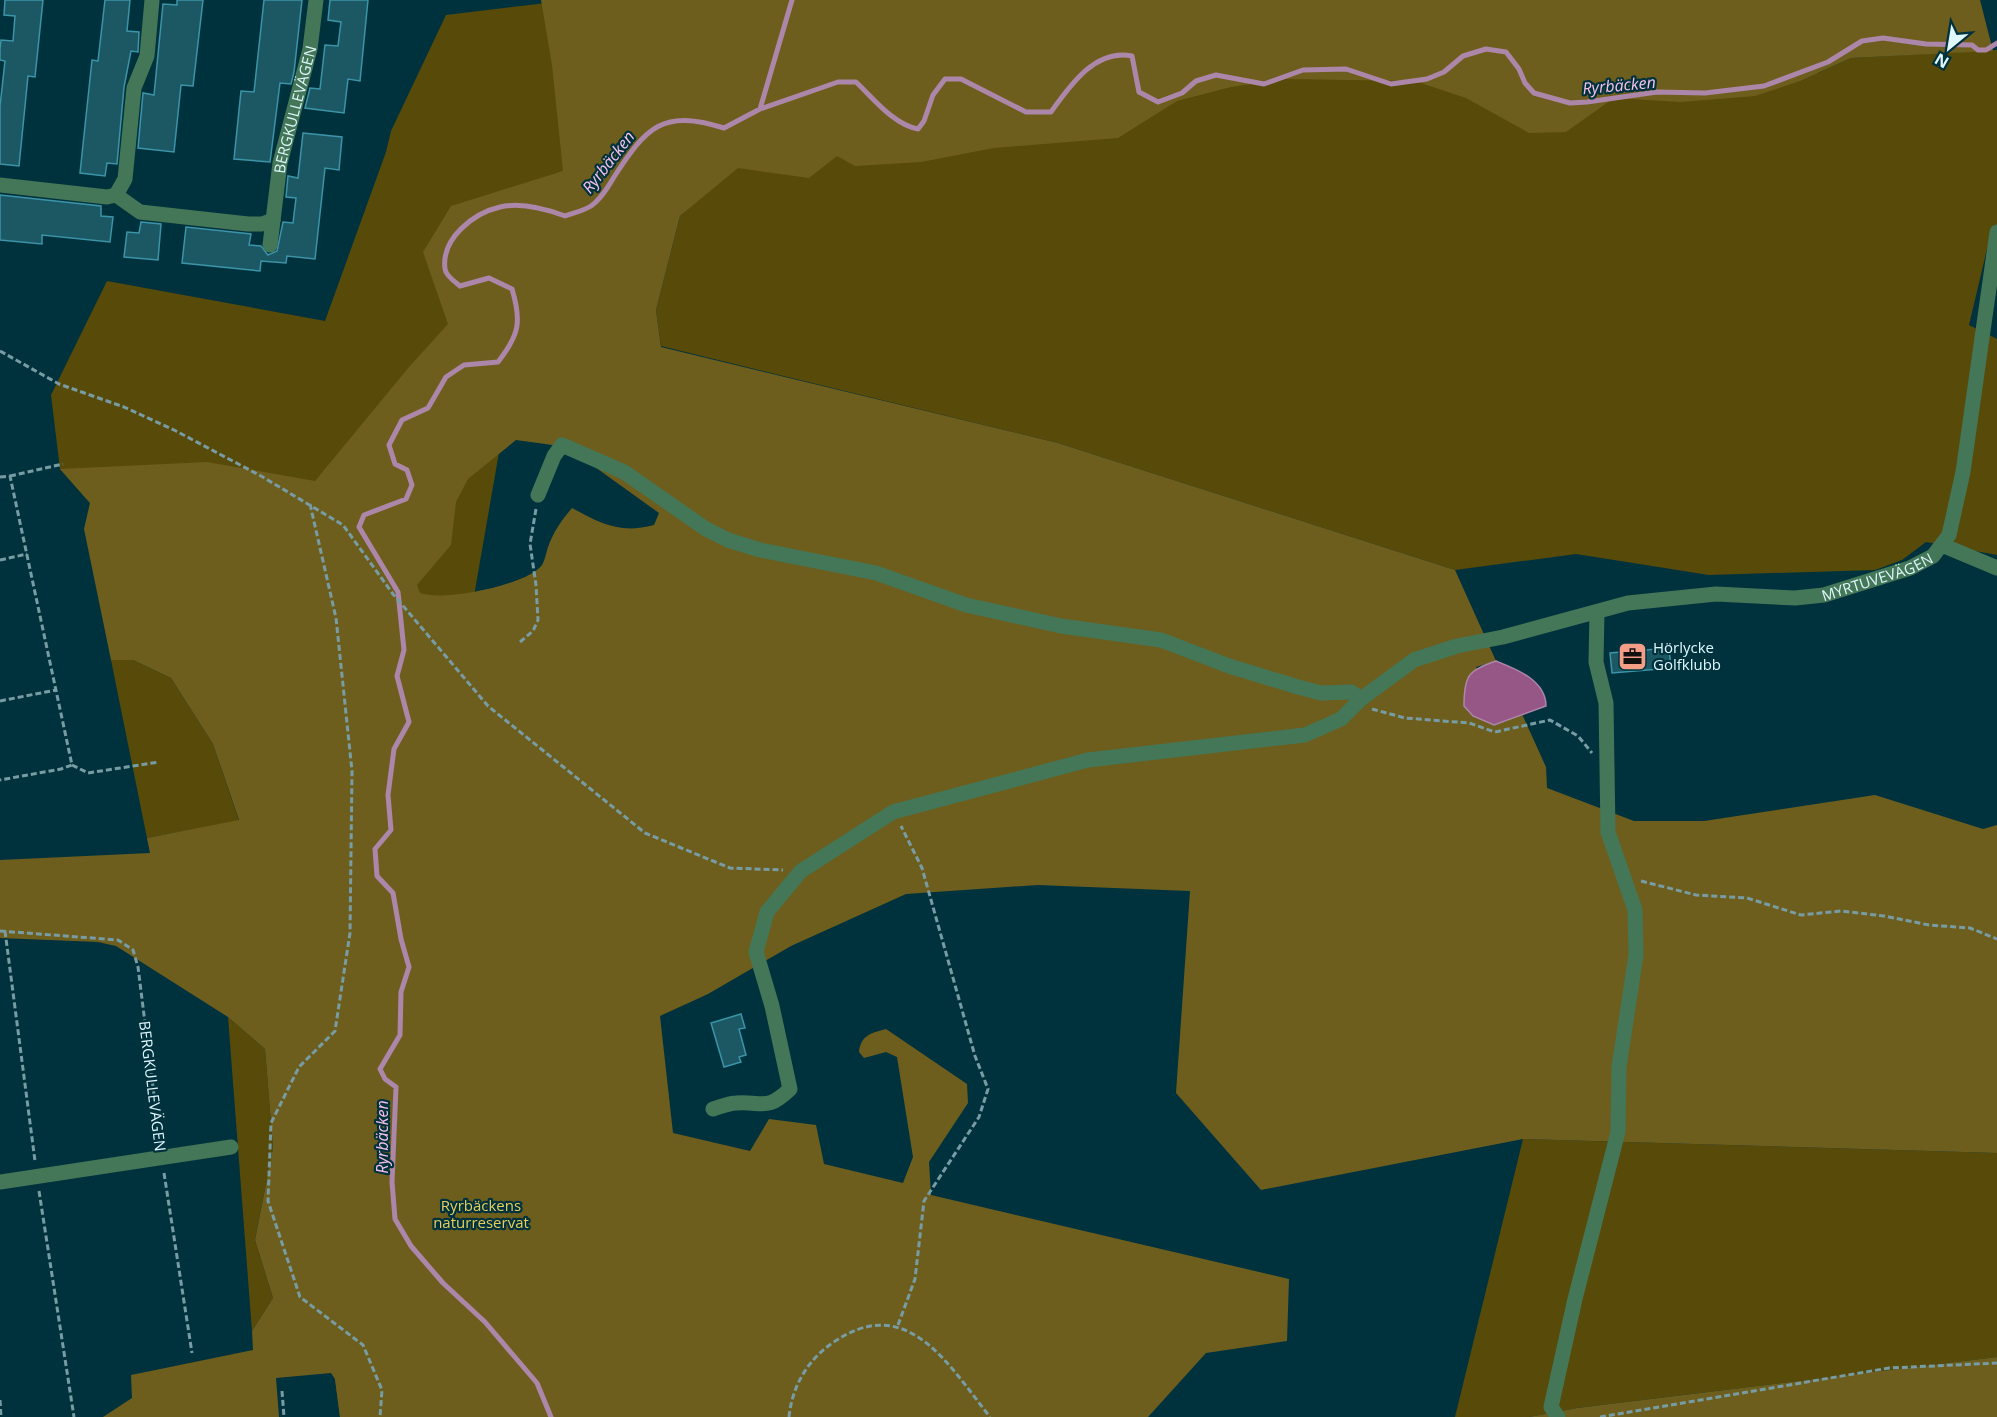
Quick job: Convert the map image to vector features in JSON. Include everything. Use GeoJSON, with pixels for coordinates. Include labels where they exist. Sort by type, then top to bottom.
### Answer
{"type":"FeatureCollection","features":[{"type":"Feature","properties":{"kind":"street"},"geometry":{"type":"LineString","coordinates":[[116,195],[125,179],[134,88],[147,56],[152,0]]}},
{"type":"Feature","properties":{"kind":"street","name":"BERGKULLEVÄGEN"},"geometry":{"type":"LineString","coordinates":[[270,245],[280,163],[310,49],[316,0]]}},
{"type":"Feature","properties":{"kind":"street"},"geometry":{"type":"LineString","coordinates":[[0,185],[107,197],[116,195],[140,212],[248,224],[273,220]]}},
{"type":"Feature","properties":{"kind":"street","name":"MYRTUVEVÄGEN"},"geometry":{"type":"LineString","coordinates":[[713,1109],[736,1102],[762,1106],[779,1100],[790,1089],[772,1006],[756,951],[767,912],[801,871],[893,812],[1088,760],[1305,735],[1341,719],[1358,702],[1414,660],[1457,646],[1503,637],[1628,603],[1716,594],[1795,598],[1824,595],[1910,568],[1933,556],[1949,535],[1963,472],[1997,232]]}},
{"type":"Feature","properties":{"kind":"street"},"geometry":{"type":"LineString","coordinates":[[538,495],[554,456],[562,445],[624,472],[706,529],[728,540],[760,550],[876,573],[976,607],[1061,626],[1161,640],[1229,666],[1298,687],[1321,693],[1351,692],[1358,702]]}},
{"type":"Feature","properties":{"kind":"street"},"geometry":{"type":"LineString","coordinates":[[1942,545],[1997,568]]}},
{"type":"Feature","properties":{"kind":"street"},"geometry":{"type":"LineString","coordinates":[[1558,1417],[1551,1407],[1575,1299],[1618,1132],[1619,1067],[1636,955],[1635,910],[1608,832],[1606,703],[1596,662],[1597,612]]}},
{"type":"Feature","properties":{"kind":"street"},"geometry":{"type":"LineString","coordinates":[[0,1182],[231,1147]]}},
{"type":"Feature","properties":{"kind":"path"},"geometry":{"type":"LineString","coordinates":[[0,351],[59,384],[124,408],[176,431],[310,504],[343,525],[393,594],[488,706],[645,833],[730,868],[801,871]]}},
{"type":"Feature","properties":{"kind":"path"},"geometry":{"type":"LineString","coordinates":[[0,477],[63,464]]}},
{"type":"Feature","properties":{"kind":"path"},"geometry":{"type":"LineString","coordinates":[[9,476],[72,765]]}},
{"type":"Feature","properties":{"kind":"path"},"geometry":{"type":"LineString","coordinates":[[519,642],[533,632],[538,620],[530,544],[538,495]]}},
{"type":"Feature","properties":{"kind":"path"},"geometry":{"type":"LineString","coordinates":[[310,504],[336,618],[352,771],[350,933],[335,1031],[299,1067],[271,1124],[268,1202],[300,1297],[363,1345],[382,1390],[380,1417]]}},
{"type":"Feature","properties":{"kind":"path"},"geometry":{"type":"LineString","coordinates":[[0,560],[27,554]]}},
{"type":"Feature","properties":{"kind":"path"},"geometry":{"type":"LineString","coordinates":[[0,701],[56,690]]}},
{"type":"Feature","properties":{"kind":"path"},"geometry":{"type":"LineString","coordinates":[[1358,702],[1405,718],[1469,723],[1495,732],[1550,720],[1578,736],[1607,771]]}},
{"type":"Feature","properties":{"kind":"path"},"geometry":{"type":"LineString","coordinates":[[0,780],[72,765],[88,773],[159,762]]}},
{"type":"Feature","properties":{"kind":"path"},"geometry":{"type":"LineString","coordinates":[[893,812],[922,868],[975,1056],[988,1089],[979,1117],[924,1201],[915,1279],[898,1325]]}},
{"type":"Feature","properties":{"kind":"path"},"geometry":{"type":"LineString","coordinates":[[1622,875],[1696,894],[1747,898],[1801,915],[1840,911],[1884,916],[1929,925],[1970,928],[1997,939]]}},
{"type":"Feature","properties":{"kind":"path","name":"BERGKULLEVÄGEN"},"geometry":{"type":"LineString","coordinates":[[0,931],[118,940],[133,950],[138,967],[162,1158],[192,1353]]}},
{"type":"Feature","properties":{"kind":"path"},"geometry":{"type":"LineString","coordinates":[[5,931],[37,1177],[74,1417]]}},
{"type":"Feature","properties":{"kind":"path"},"geometry":{"type":"LineString","coordinates":[[789,1417],[797,1383],[818,1353],[846,1333],[871,1324],[898,1325],[917,1334],[941,1356],[990,1417]]}},
{"type":"Feature","properties":{"kind":"path"},"geometry":{"type":"LineString","coordinates":[[1600,1417],[1618,1412],[1889,1368],[1997,1363]]}},
{"type":"Feature","properties":{"kind":"path"},"geometry":{"type":"LineString","coordinates":[[282,1391],[284,1417]]}},
{"type":"Feature","properties":{"kind":"path"},"geometry":{"type":"LineString","coordinates":[[0,1400],[1,1417]]}},
{"type":"Feature","properties":{"kind":"green space","name":"Ryrbäckens naturreservat"},"geometry":{"type":"Polygon","coordinates":[[[541,0],[1980,0],[1993,51],[1851,58],[1800,81],[1755,96],[1681,102],[1614,98],[1566,132],[1529,133],[1466,98],[1415,81],[1286,79],[1231,87],[1177,101],[1118,138],[994,148],[921,162],[855,166],[837,156],[809,178],[738,168],[680,216],[656,310],[661,347],[1058,443],[1455,570],[1496,661],[1476,667],[1504,722],[1522,714],[1546,767],[1547,788],[1634,821],[1704,821],[1875,795],[1983,829],[1997,825],[1997,1153],[1523,1139],[1261,1190],[1176,1093],[1190,891],[1038,885],[906,894],[791,946],[708,994],[660,1016],[673,1133],[750,1151],[769,1119],[816,1125],[824,1164],[903,1183],[913,1157],[897,1057],[886,1052],[864,1058],[859,1052],[864,1038],[886,1029],[967,1084],[968,1103],[929,1162],[931,1195],[1289,1279],[1287,1341],[1206,1353],[1148,1417],[340,1417],[335,1379],[331,1373],[276,1378],[279,1417],[103,1417],[132,1398],[131,1375],[253,1350],[252,1331],[273,1298],[255,1240],[273,1148],[265,1049],[228,1017],[116,946],[98,942],[0,938],[0,860],[150,853],[147,838],[239,820],[213,744],[171,678],[133,660],[111,660],[84,529],[90,503],[60,469],[207,462],[315,481],[409,367],[448,324],[423,252],[451,206],[563,171],[552,65],[541,0]],[[516,440],[468,479],[456,502],[451,545],[417,585],[420,593],[446,595],[484,590],[520,579],[534,572],[542,565],[553,536],[572,508],[602,523],[621,528],[642,528],[654,525],[659,513],[567,447],[516,440]]]}},
{"type":"Feature","properties":{"kind":"green space","name":"Ryrbäckens naturreservat"},"geometry":{"type":"Polygon","coordinates":[[[571,0],[1815,0],[1818,73],[1851,58],[1997,50],[1997,248],[1987,249],[1969,325],[1997,339],[1997,555],[1926,542],[1902,560],[1875,570],[1709,575],[1576,554],[1455,570],[1058,443],[661,346],[656,310],[680,216],[696,202],[667,220],[505,418],[466,642],[656,1014],[340,1417],[335,1379],[261,1252],[288,1154],[232,581],[90,503],[60,469],[51,395],[107,281],[325,321],[386,152],[391,131],[446,15],[571,0]]]}},
{"type":"Feature","properties":{"kind":"green space"},"geometry":{"type":"Polygon","coordinates":[[[111,660],[133,660],[171,678],[213,744],[239,821],[147,838],[111,660]]]}},
{"type":"Feature","properties":{"kind":"green space"},"geometry":{"type":"Polygon","coordinates":[[[228,1017],[265,1049],[273,1148],[255,1240],[273,1298],[252,1331],[228,1017]]]}},
{"type":"Feature","properties":{"kind":"green space"},"geometry":{"type":"Polygon","coordinates":[[[1523,1139],[1997,1153],[1997,1357],[1577,1408],[1529,1417],[1455,1417],[1523,1139]]]}},
{"type":"Feature","properties":{"kind":"green space"},"geometry":{"type":"Polygon","coordinates":[[[1997,1357],[1997,1417],[1529,1417],[1577,1408],[1997,1357]]]}},
{"type":"Feature","properties":{"kind":"shaded area"},"geometry":{"type":"Polygon","coordinates":[[[1496,661],[1521,672],[1535,682],[1545,697],[1546,706],[1494,725],[1473,716],[1464,706],[1467,681],[1474,671],[1496,661]]]}},
{"type":"Feature","properties":{"kind":"building"},"geometry":{"type":"Polygon","coordinates":[[[5,0],[43,0],[35,77],[28,76],[19,166],[0,164],[0,106],[5,61],[0,60],[0,49],[1,40],[13,41],[15,16],[4,15],[5,0]]]}},
{"type":"Feature","properties":{"kind":"building"},"geometry":{"type":"Polygon","coordinates":[[[105,0],[130,0],[127,31],[139,32],[138,52],[131,51],[124,87],[117,164],[107,163],[105,176],[80,173],[92,60],[98,61],[105,0]]]}},
{"type":"Feature","properties":{"kind":"building"},"geometry":{"type":"Polygon","coordinates":[[[177,0],[203,0],[193,86],[181,85],[174,152],[138,148],[143,93],[154,95],[163,4],[177,5],[177,0]]]}},
{"type":"Feature","properties":{"kind":"building"},"geometry":{"type":"Polygon","coordinates":[[[264,0],[302,0],[294,72],[291,84],[280,83],[270,162],[234,159],[241,91],[254,92],[264,0]]]}},
{"type":"Feature","properties":{"kind":"building"},"geometry":{"type":"Polygon","coordinates":[[[330,0],[368,0],[360,81],[348,79],[344,113],[305,108],[310,88],[320,89],[325,45],[338,46],[341,22],[328,20],[330,0]]]}},
{"type":"Feature","properties":{"kind":"building"},"geometry":{"type":"Polygon","coordinates":[[[303,133],[342,137],[339,170],[325,168],[315,259],[287,256],[286,263],[261,261],[260,271],[182,263],[186,227],[251,234],[249,245],[261,246],[268,255],[277,251],[283,222],[293,223],[296,198],[286,197],[288,176],[298,178],[303,133]]]}},
{"type":"Feature","properties":{"kind":"building"},"geometry":{"type":"Polygon","coordinates":[[[0,195],[101,206],[101,216],[113,217],[110,242],[42,235],[42,244],[0,240],[0,195]]]}},
{"type":"Feature","properties":{"kind":"building"},"geometry":{"type":"Polygon","coordinates":[[[141,222],[161,224],[158,260],[124,257],[127,232],[139,233],[141,222]]]}},
{"type":"Feature","properties":{"kind":"building"},"geometry":{"type":"Polygon","coordinates":[[[1669,648],[1671,668],[1612,673],[1610,653],[1669,648]]]}},
{"type":"Feature","properties":{"kind":"building"},"geometry":{"type":"Polygon","coordinates":[[[741,1014],[745,1028],[739,1029],[746,1055],[739,1057],[741,1062],[724,1067],[711,1023],[741,1014]]]}},
{"type":"Feature","properties":{"kind":"waterway"},"geometry":{"type":"LineString","coordinates":[[760,109],[792,0]]}},
{"type":"Feature","properties":{"kind":"waterway","name":"Ryrbäcken"},"geometry":{"type":"LineString","coordinates":[[551,1417],[537,1383],[485,1322],[443,1283],[411,1246],[395,1219],[392,1182],[396,1087],[385,1079],[380,1069],[400,1035],[401,992],[409,967],[401,939],[393,893],[377,876],[375,849],[391,830],[388,795],[394,749],[409,722],[397,676],[404,650],[398,592],[359,527],[364,515],[406,499],[412,485],[407,470],[395,464],[389,445],[402,420],[428,408],[446,377],[464,365],[498,362],[517,328],[517,311],[512,289],[489,278],[460,286],[446,272],[445,258],[448,247],[461,229],[480,215],[500,207],[516,205],[533,207],[565,216],[581,211],[598,200],[637,145],[658,126],[686,120],[724,128],[760,109],[838,82],[856,82],[892,117],[918,129],[924,121],[933,95],[945,79],[961,79],[1026,112],[1051,112],[1084,72],[1106,58],[1119,55],[1132,56],[1139,92],[1158,102],[1182,93],[1196,81],[1216,75],[1264,84],[1303,70],[1346,69],[1391,84],[1427,79],[1444,72],[1463,56],[1486,49],[1506,52],[1534,93],[1570,103],[1657,92],[1705,93],[1764,86],[1828,62],[1862,41],[1883,38],[1926,44],[1972,45],[1978,50],[1986,50],[1997,43]]}},
{"type":"Feature","properties":{"kind":"place","name":"Hörlycke Golfklubb"},"geometry":{"type":"Point","coordinates":[1632,656]}}]}
